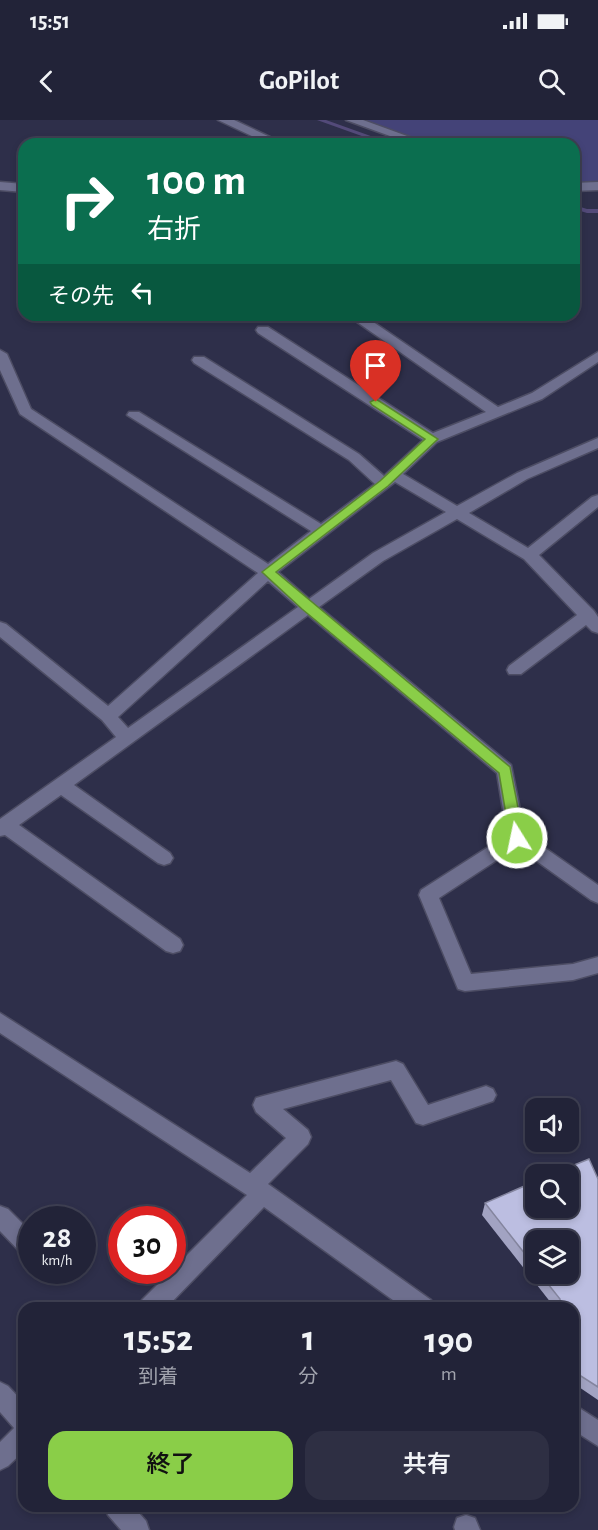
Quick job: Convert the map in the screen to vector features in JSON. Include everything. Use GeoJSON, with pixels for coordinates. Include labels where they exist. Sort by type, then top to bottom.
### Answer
{"type":"FeatureCollection","features":[{"type":"Feature","properties":{"kind":"street"},"geometry":{"type":"LineString","coordinates":[[224,120],[265,138]]}},
{"type":"Feature","properties":{"kind":"street"},"geometry":{"type":"LineString","coordinates":[[352,120],[405,138]]}},
{"type":"Feature","properties":{"kind":"street"},"geometry":{"type":"LineString","coordinates":[[0,186],[18,188]]}},
{"type":"Feature","properties":{"kind":"street"},"geometry":{"type":"LineString","coordinates":[[580,187],[598,186]]}},
{"type":"Feature","properties":{"kind":"street"},"geometry":{"type":"LineString","coordinates":[[363,321],[497,413]]}},
{"type":"Feature","properties":{"kind":"street"},"geometry":{"type":"LineString","coordinates":[[263,330],[432,439]]}},
{"type":"Feature","properties":{"kind":"street"},"geometry":{"type":"LineString","coordinates":[[0,354],[25,411],[268,572],[505,770],[517,838],[598,895]]}},
{"type":"Feature","properties":{"kind":"street"},"geometry":{"type":"LineString","coordinates":[[108,716],[268,572],[389,479],[432,439],[537,396],[598,356]]}},
{"type":"Feature","properties":{"kind":"street"},"geometry":{"type":"LineString","coordinates":[[199,360],[389,479],[456,512],[529,555],[593,621],[515,670]]}},
{"type":"Feature","properties":{"kind":"street"},"geometry":{"type":"LineString","coordinates":[[134,415],[322,531]]}},
{"type":"Feature","properties":{"kind":"street"},"geometry":{"type":"LineString","coordinates":[[173,945],[2,827],[378,557],[522,476],[598,443]]}},
{"type":"Feature","properties":{"kind":"street"},"geometry":{"type":"LineString","coordinates":[[529,555],[597,500]]}},
{"type":"Feature","properties":{"kind":"street"},"geometry":{"type":"LineString","coordinates":[[0,628],[108,716],[126,737]]}},
{"type":"Feature","properties":{"kind":"street"},"geometry":{"type":"LineString","coordinates":[[60,785],[164,858]]}},
{"type":"Feature","properties":{"kind":"street"},"geometry":{"type":"LineString","coordinates":[[517,838],[428,895],[465,983],[573,972],[598,965]]}},
{"type":"Feature","properties":{"kind":"street"},"geometry":{"type":"LineString","coordinates":[[0,1022],[258,1189],[415,1302]]}},
{"type":"Feature","properties":{"kind":"street"},"geometry":{"type":"LineString","coordinates":[[155,1302],[258,1189],[301,1137],[263,1105],[396,1070],[423,1116],[486,1095]]}},
{"type":"Feature","properties":{"kind":"street"},"geometry":{"type":"LineString","coordinates":[[0,1216],[18,1235]]}},
{"type":"Feature","properties":{"kind":"street"},"geometry":{"type":"LineString","coordinates":[[0,1394],[18,1415]]}},
{"type":"Feature","properties":{"kind":"street"},"geometry":{"type":"LineString","coordinates":[[579,1420],[598,1434]]}},
{"type":"Feature","properties":{"kind":"street"},"geometry":{"type":"LineString","coordinates":[[0,1458],[18,1441]]}},
{"type":"Feature","properties":{"kind":"street"},"geometry":{"type":"LineString","coordinates":[[122,1512],[138,1530]]}},
{"type":"Feature","properties":{"kind":"shaded area"},"geometry":{"type":"Polygon","coordinates":[[[361,120],[598,120],[598,183],[580,184],[580,138],[414,138],[361,120]]]}},
{"type":"Feature","properties":{"kind":"building"},"geometry":{"type":"Polygon","coordinates":[[[589,1159],[598,1179],[598,1387],[579,1375],[579,1302],[560,1302],[548,1284],[579,1284],[579,1230],[525,1230],[525,1254],[485,1203],[525,1186],[525,1218],[579,1218],[579,1164],[577,1164],[589,1159]]]}},
{"type":"Feature","properties":{"kind":"waterway"},"geometry":{"type":"LineString","coordinates":[[320,120],[372,138]]}},
{"type":"Feature","properties":{"kind":"waterway"},"geometry":{"type":"LineString","coordinates":[[580,209],[598,211]]}},
{"type":"Feature","properties":{"kind":"route"},"geometry":{"type":"LineString","coordinates":[[376,402],[432,439],[384,484],[268,572],[505,770],[517,838]]}}]}
